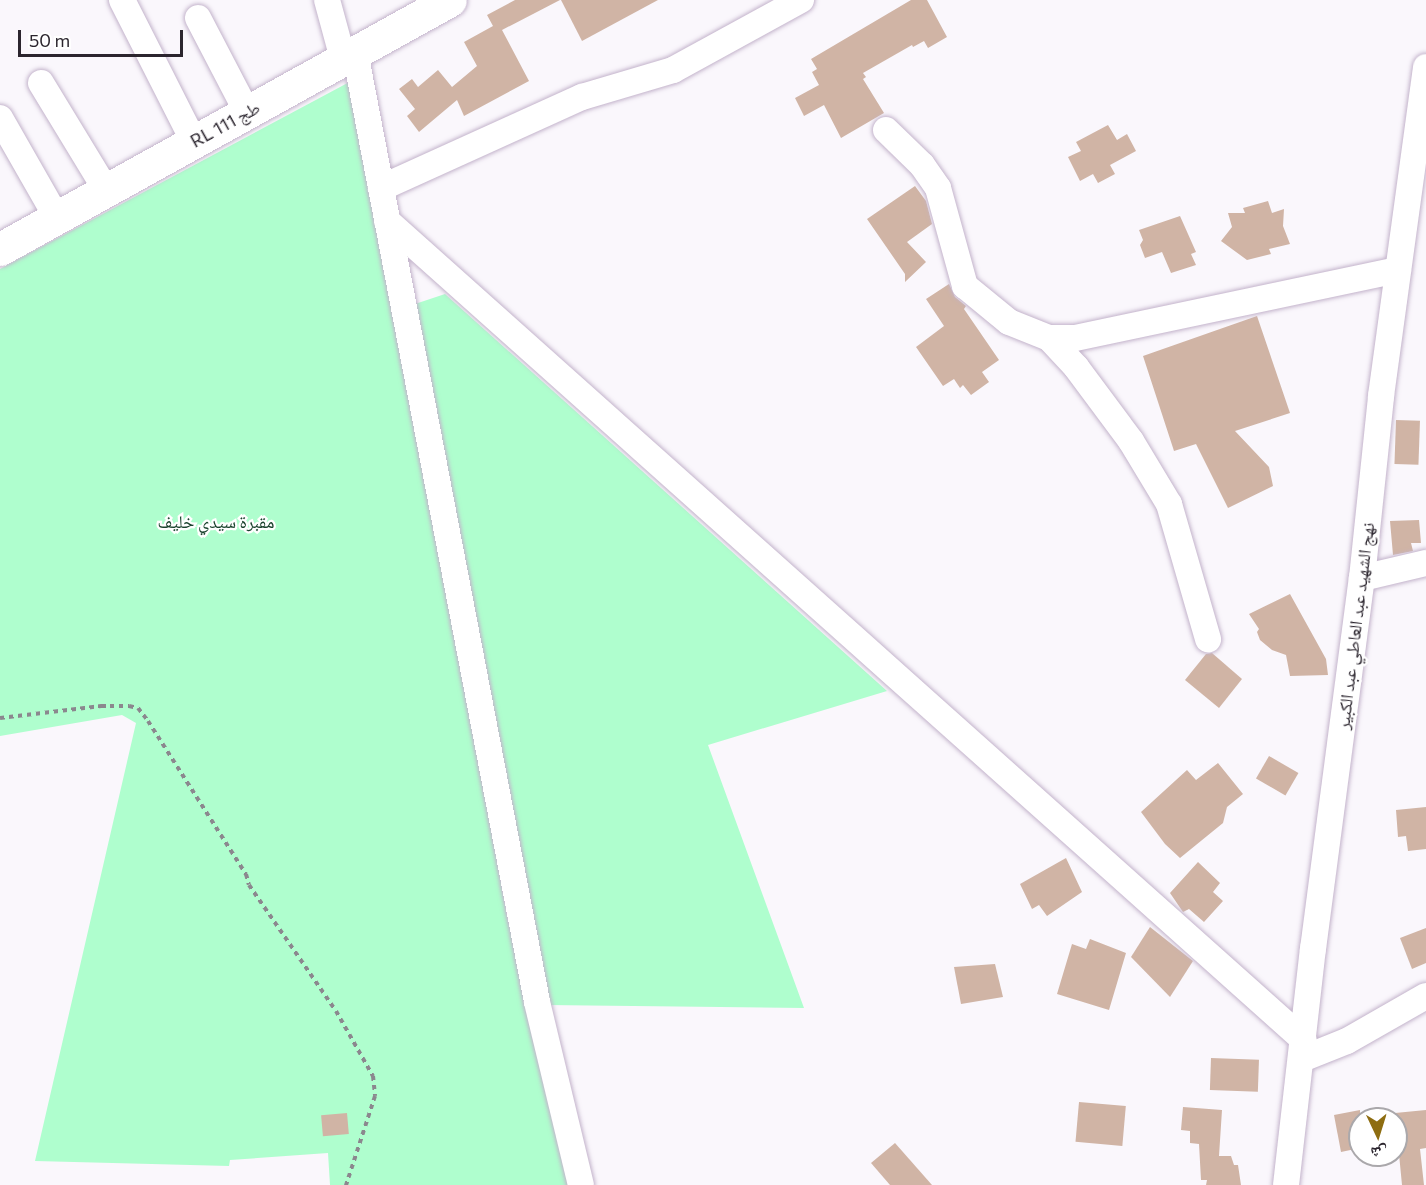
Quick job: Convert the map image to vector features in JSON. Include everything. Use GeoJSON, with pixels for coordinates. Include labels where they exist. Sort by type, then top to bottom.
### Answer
{"type":"FeatureCollection","features":[{"type":"Feature","properties":{"kind":"street"},"geometry":{"type":"LineString","coordinates":[[122,0],[194,142]]}},
{"type":"Feature","properties":{"kind":"street"},"geometry":{"type":"LineString","coordinates":[[327,0],[349,56],[381,188],[537,1002],[581,1185]]}},
{"type":"Feature","properties":{"kind":"street","name":"RL طج 111"},"geometry":{"type":"LineString","coordinates":[[0,249],[450,0]]}},
{"type":"Feature","properties":{"kind":"street"},"geometry":{"type":"LineString","coordinates":[[381,188],[582,98],[673,70],[801,0]]}},
{"type":"Feature","properties":{"kind":"street"},"geometry":{"type":"LineString","coordinates":[[198,18],[247,112]]}},
{"type":"Feature","properties":{"kind":"street","name":"نهج الشهيد عبد العاطي عبد الكبير"},"geometry":{"type":"LineString","coordinates":[[1286,1185],[1362,578],[1381,396],[1426,67]]}},
{"type":"Feature","properties":{"kind":"street"},"geometry":{"type":"LineString","coordinates":[[41,83],[106,190]]}},
{"type":"Feature","properties":{"kind":"street"},"geometry":{"type":"LineString","coordinates":[[0,118],[57,218]]}},
{"type":"Feature","properties":{"kind":"street"},"geometry":{"type":"LineString","coordinates":[[886,130],[922,165],[938,188],[965,286],[1008,322],[1049,338],[1075,338],[1398,270]]}},
{"type":"Feature","properties":{"kind":"street"},"geometry":{"type":"LineString","coordinates":[[387,221],[1303,1049],[1347,1041],[1426,996]]}},
{"type":"Feature","properties":{"kind":"street"},"geometry":{"type":"LineString","coordinates":[[1049,338],[1076,367],[1131,441],[1169,504],[1208,639]]}},
{"type":"Feature","properties":{"kind":"street"},"geometry":{"type":"LineString","coordinates":[[1362,578],[1426,562]]}},
{"type":"Feature","properties":{"kind":"path"},"geometry":{"type":"LineString","coordinates":[[0,718],[101,706],[129,706],[138,708],[148,721],[246,874],[249,885],[336,1011],[373,1076],[375,1096],[346,1185]]}},
{"type":"Feature","properties":{"kind":"green space","name":"مقبرة سيدي خليف"},"geometry":{"type":"Polygon","coordinates":[[[355,79],[507,916],[571,1185],[330,1185],[328,1153],[230,1160],[229,1166],[35,1161],[136,723],[122,715],[0,736],[0,269],[355,79]]]}},
{"type":"Feature","properties":{"kind":"green space"},"geometry":{"type":"Polygon","coordinates":[[[445,294],[887,691],[708,745],[804,1008],[546,1005],[412,305],[445,294]]]}},
{"type":"Feature","properties":{"kind":"building"},"geometry":{"type":"Polygon","coordinates":[[[515,0],[560,0],[502,30],[529,81],[464,116],[457,100],[419,132],[407,116],[415,109],[399,89],[412,79],[418,87],[438,70],[452,87],[477,66],[464,42],[493,26],[487,15],[515,0]]]}},
{"type":"Feature","properties":{"kind":"building"},"geometry":{"type":"Polygon","coordinates":[[[561,0],[658,0],[582,41],[561,0]]]}},
{"type":"Feature","properties":{"kind":"building"},"geometry":{"type":"Polygon","coordinates":[[[911,0],[927,0],[947,37],[928,48],[924,41],[913,47],[912,45],[863,73],[866,77],[863,79],[884,113],[841,138],[824,105],[804,116],[795,98],[819,85],[812,72],[817,69],[811,59],[911,0]]]}},
{"type":"Feature","properties":{"kind":"building"},"geometry":{"type":"Polygon","coordinates":[[[1108,125],[1117,140],[1127,134],[1136,151],[1110,165],[1115,174],[1098,183],[1093,174],[1080,181],[1068,157],[1081,151],[1076,142],[1108,125]]]}},
{"type":"Feature","properties":{"kind":"building"},"geometry":{"type":"Polygon","coordinates":[[[915,186],[926,201],[932,224],[907,242],[926,262],[905,282],[905,274],[867,219],[915,186]]]}},
{"type":"Feature","properties":{"kind":"building"},"geometry":{"type":"Polygon","coordinates":[[[1268,201],[1272,213],[1284,209],[1283,226],[1290,244],[1269,249],[1271,254],[1247,260],[1221,241],[1232,227],[1228,213],[1245,213],[1243,208],[1268,201]]]}},
{"type":"Feature","properties":{"kind":"building"},"geometry":{"type":"Polygon","coordinates":[[[1180,216],[1196,252],[1191,254],[1196,265],[1171,273],[1162,252],[1145,258],[1140,245],[1143,240],[1139,230],[1180,216]]]}},
{"type":"Feature","properties":{"kind":"building"},"geometry":{"type":"Polygon","coordinates":[[[949,284],[955,297],[966,306],[964,309],[999,360],[982,372],[989,382],[971,395],[963,385],[960,388],[954,379],[943,386],[916,347],[944,326],[926,299],[949,284]]]}},
{"type":"Feature","properties":{"kind":"building"},"geometry":{"type":"Polygon","coordinates":[[[1257,316],[1290,413],[1235,431],[1269,467],[1273,486],[1228,508],[1196,444],[1174,451],[1143,356],[1257,316]]]}},
{"type":"Feature","properties":{"kind":"building"},"geometry":{"type":"Polygon","coordinates":[[[1396,420],[1420,421],[1418,465],[1394,464],[1396,420]]]}},
{"type":"Feature","properties":{"kind":"building"},"geometry":{"type":"Polygon","coordinates":[[[1419,520],[1421,543],[1411,543],[1413,551],[1393,555],[1390,521],[1419,520]]]}},
{"type":"Feature","properties":{"kind":"building"},"geometry":{"type":"Polygon","coordinates":[[[1290,594],[1326,659],[1328,675],[1290,676],[1286,655],[1272,650],[1260,640],[1257,632],[1259,629],[1249,614],[1290,594]]]}},
{"type":"Feature","properties":{"kind":"building"},"geometry":{"type":"Polygon","coordinates":[[[1212,653],[1242,679],[1219,708],[1185,680],[1206,654],[1212,653]]]}},
{"type":"Feature","properties":{"kind":"building"},"geometry":{"type":"Polygon","coordinates":[[[1269,756],[1298,773],[1285,796],[1256,779],[1269,756]]]}},
{"type":"Feature","properties":{"kind":"building"},"geometry":{"type":"Polygon","coordinates":[[[1218,763],[1243,794],[1227,807],[1223,823],[1180,858],[1165,844],[1141,812],[1187,770],[1196,780],[1218,763]]]}},
{"type":"Feature","properties":{"kind":"building"},"geometry":{"type":"Polygon","coordinates":[[[1426,807],[1426,849],[1408,851],[1406,836],[1398,837],[1396,810],[1426,807]]]}},
{"type":"Feature","properties":{"kind":"building"},"geometry":{"type":"Polygon","coordinates":[[[1066,858],[1082,892],[1047,916],[1039,905],[1032,909],[1020,884],[1066,858]]]}},
{"type":"Feature","properties":{"kind":"building"},"geometry":{"type":"Polygon","coordinates":[[[1198,862],[1220,883],[1213,892],[1223,901],[1204,922],[1189,909],[1183,912],[1170,893],[1198,862]]]}},
{"type":"Feature","properties":{"kind":"building"},"geometry":{"type":"Polygon","coordinates":[[[1150,927],[1193,961],[1170,997],[1131,957],[1150,927]]]}},
{"type":"Feature","properties":{"kind":"building"},"geometry":{"type":"Polygon","coordinates":[[[1426,928],[1426,963],[1412,969],[1400,938],[1426,928]]]}},
{"type":"Feature","properties":{"kind":"building"},"geometry":{"type":"Polygon","coordinates":[[[1090,939],[1126,953],[1109,1010],[1057,994],[1072,944],[1086,949],[1090,939]]]}},
{"type":"Feature","properties":{"kind":"building"},"geometry":{"type":"Polygon","coordinates":[[[995,964],[1003,997],[961,1004],[954,967],[995,964]]]}},
{"type":"Feature","properties":{"kind":"building"},"geometry":{"type":"Polygon","coordinates":[[[1211,1058],[1259,1060],[1258,1092],[1210,1090],[1211,1058]]]}},
{"type":"Feature","properties":{"kind":"building"},"geometry":{"type":"Polygon","coordinates":[[[1079,1102],[1126,1106],[1122,1146],[1076,1142],[1079,1102]]]}},
{"type":"Feature","properties":{"kind":"building"},"geometry":{"type":"Polygon","coordinates":[[[1183,1107],[1222,1110],[1219,1156],[1231,1156],[1234,1165],[1238,1165],[1241,1185],[1206,1185],[1207,1180],[1201,1180],[1199,1144],[1190,1143],[1190,1131],[1181,1130],[1183,1107]]]}},
{"type":"Feature","properties":{"kind":"building"},"geometry":{"type":"Polygon","coordinates":[[[1426,1110],[1426,1148],[1420,1149],[1424,1185],[1402,1185],[1400,1167],[1408,1167],[1408,1112],[1426,1110]]]}},
{"type":"Feature","properties":{"kind":"building"},"geometry":{"type":"Polygon","coordinates":[[[1348,1112],[1348,1151],[1341,1152],[1334,1115],[1348,1112]]]}},
{"type":"Feature","properties":{"kind":"building"},"geometry":{"type":"Polygon","coordinates":[[[347,1113],[349,1134],[323,1136],[321,1115],[347,1113]]]}},
{"type":"Feature","properties":{"kind":"building"},"geometry":{"type":"Polygon","coordinates":[[[895,1143],[932,1185],[890,1185],[871,1163],[895,1143]]]}}]}
